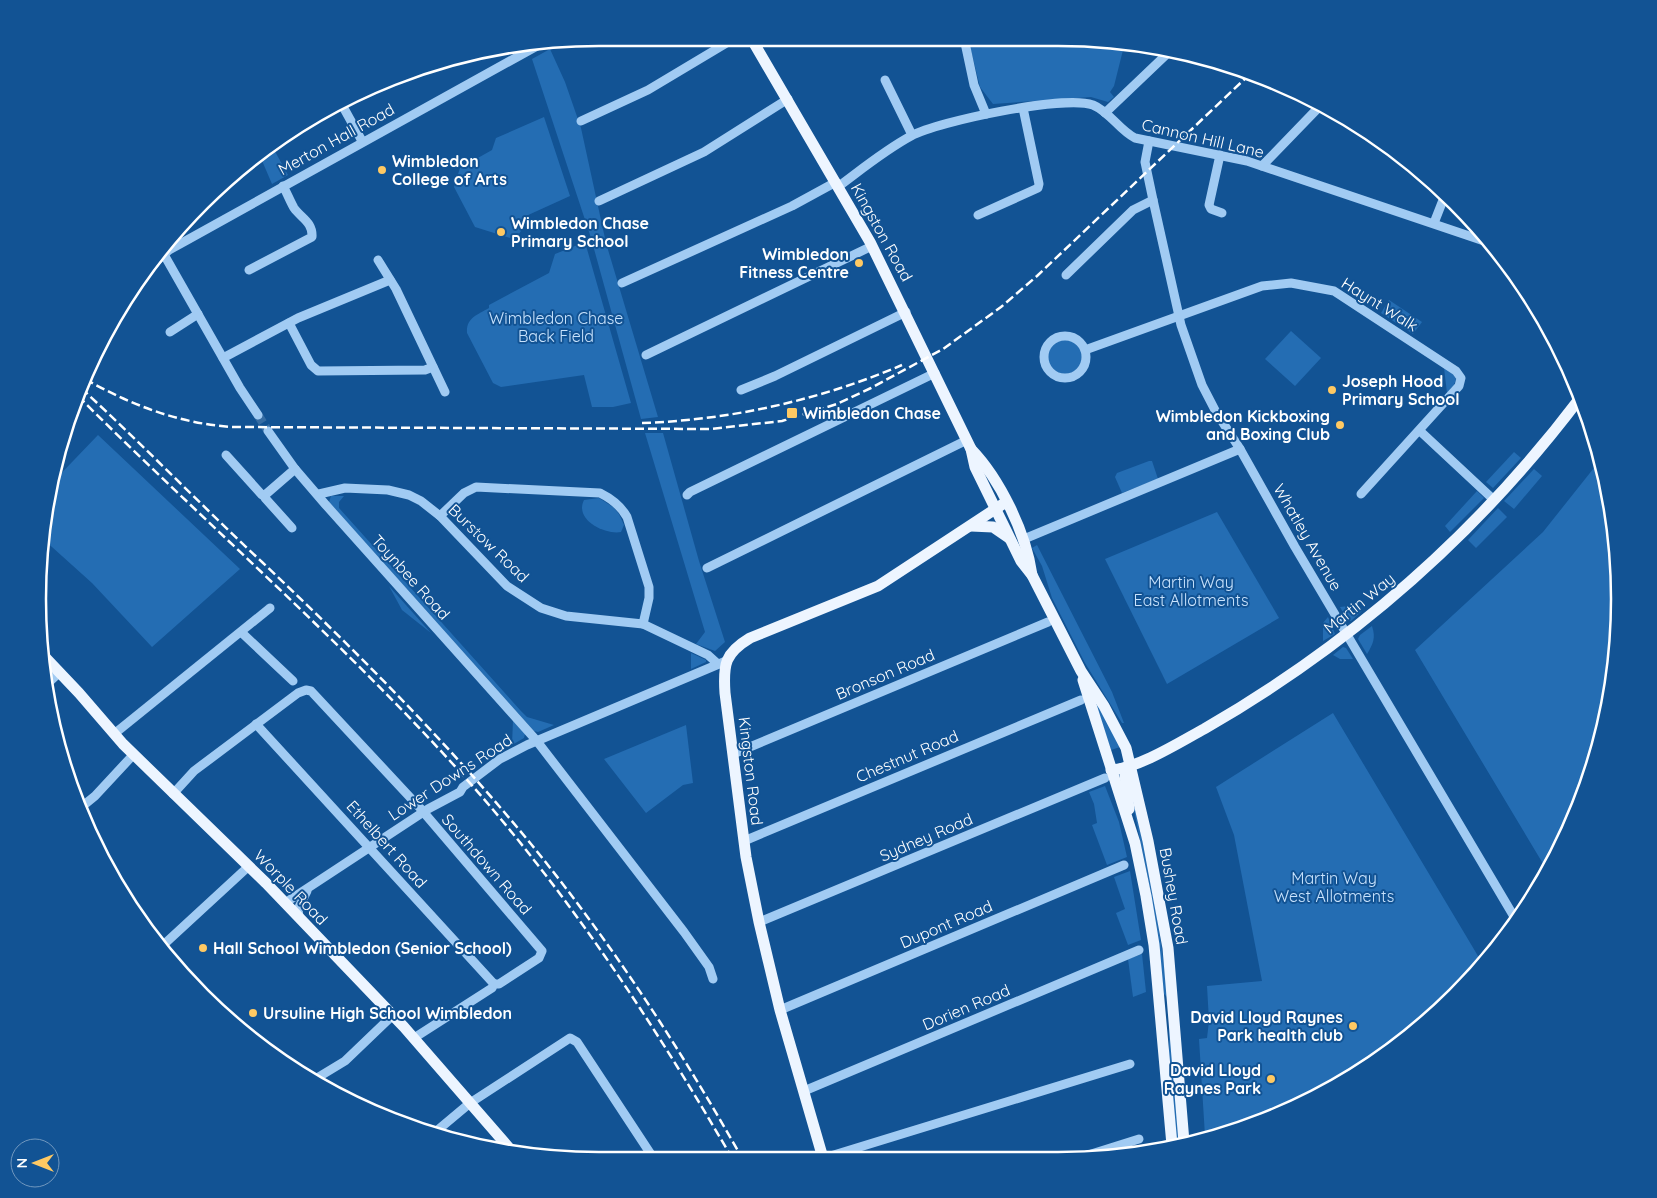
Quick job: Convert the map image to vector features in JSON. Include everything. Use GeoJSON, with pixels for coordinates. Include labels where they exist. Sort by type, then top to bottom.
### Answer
{"type":"FeatureCollection","features":[{"type":"Feature","properties":{"kind":"main road","name":"Kingston Road"},"geometry":{"type":"LineString","coordinates":[[757,46],[872,246],[969,444],[983,462],[1001,505]]}},
{"type":"Feature","properties":{"kind":"main road","name":"Martin Way"},"geometry":{"type":"LineString","coordinates":[[1108,774],[1183,740],[1230,714],[1347,634],[1413,579],[1494,500],[1575,404]]}},
{"type":"Feature","properties":{"kind":"main road"},"geometry":{"type":"LineString","coordinates":[[722,663],[736,647],[750,638],[878,586],[1001,505]]}},
{"type":"Feature","properties":{"kind":"main road","name":"Bushey Road"},"geometry":{"type":"LineString","coordinates":[[1001,505],[1010,539],[1021,561],[1032,575],[1081,671],[1118,729],[1129,766],[1168,948],[1184,1137]]}},
{"type":"Feature","properties":{"kind":"main road","name":"Bushey Road"},"geometry":{"type":"LineString","coordinates":[[1001,505],[1024,539],[1032,575]]}},
{"type":"Feature","properties":{"kind":"main road"},"geometry":{"type":"LineString","coordinates":[[970,526],[993,527],[1010,539]]}},
{"type":"Feature","properties":{"kind":"main road","name":"Worple Road"},"geometry":{"type":"LineString","coordinates":[[50,662],[114,734],[173,794],[249,866],[393,1015],[505,1143]]}},
{"type":"Feature","properties":{"kind":"main road","name":"Kingston Road"},"geometry":{"type":"LineString","coordinates":[[722,663],[744,841],[759,922],[780,1010],[821,1152]]}},
{"type":"Feature","properties":{"kind":"main road","name":"Bushey Road"},"geometry":{"type":"LineString","coordinates":[[1081,671],[1108,774],[1130,828],[1139,860],[1154,945],[1172,1140]]}},
{"type":"Feature","properties":{"kind":"main road","name":"Bushey Road"},"geometry":{"type":"LineString","coordinates":[[1129,766],[1125,775],[1130,828]]}},
{"type":"Feature","properties":{"kind":"street"},"geometry":{"type":"LineString","coordinates":[[581,121],[648,90],[722,46]]}},
{"type":"Feature","properties":{"kind":"street"},"geometry":{"type":"LineString","coordinates":[[966,46],[974,85],[986,114]]}},
{"type":"Feature","properties":{"kind":"street","name":"Merton Hall Road"},"geometry":{"type":"LineString","coordinates":[[174,246],[528,51]]}},
{"type":"Feature","properties":{"kind":"street"},"geometry":{"type":"LineString","coordinates":[[1105,113],[1164,57]]}},
{"type":"Feature","properties":{"kind":"street"},"geometry":{"type":"LineString","coordinates":[[885,80],[912,135]]}},
{"type":"Feature","properties":{"kind":"street"},"geometry":{"type":"LineString","coordinates":[[599,201],[704,152],[788,99]]}},
{"type":"Feature","properties":{"kind":"street","name":"Cannon Hill Lane"},"geometry":{"type":"LineString","coordinates":[[622,284],[837,184],[912,135],[986,114],[1024,108],[1088,104],[1105,113],[1128,135],[1149,142],[1220,155],[1262,166],[1476,237]]}},
{"type":"Feature","properties":{"kind":"street"},"geometry":{"type":"LineString","coordinates":[[978,215],[1038,188],[1024,108]]}},
{"type":"Feature","properties":{"kind":"street"},"geometry":{"type":"LineString","coordinates":[[344,109],[362,141]]}},
{"type":"Feature","properties":{"kind":"street"},"geometry":{"type":"LineString","coordinates":[[1262,166],[1316,110]]}},
{"type":"Feature","properties":{"kind":"street","name":"Whatley Avenue"},"geometry":{"type":"LineString","coordinates":[[1149,142],[1145,162],[1153,200],[1179,316],[1202,385],[1216,412],[1240,449],[1512,914]]}},
{"type":"Feature","properties":{"kind":"street"},"geometry":{"type":"LineString","coordinates":[[1220,155],[1209,205],[1211,209],[1222,213]]}},
{"type":"Feature","properties":{"kind":"street"},"geometry":{"type":"LineString","coordinates":[[249,270],[312,237],[312,230],[306,219],[294,208],[283,186]]}},
{"type":"Feature","properties":{"kind":"street"},"geometry":{"type":"LineString","coordinates":[[1066,276],[1133,210],[1153,200]]}},
{"type":"Feature","properties":{"kind":"street"},"geometry":{"type":"LineString","coordinates":[[1434,223],[1442,202]]}},
{"type":"Feature","properties":{"kind":"street"},"geometry":{"type":"LineString","coordinates":[[646,355],[872,246]]}},
{"type":"Feature","properties":{"kind":"street"},"geometry":{"type":"LineString","coordinates":[[165,256],[222,358],[258,415]]}},
{"type":"Feature","properties":{"kind":"street"},"geometry":{"type":"LineString","coordinates":[[378,260],[390,280],[445,392]]}},
{"type":"Feature","properties":{"kind":"street"},"geometry":{"type":"LineString","coordinates":[[222,358],[288,323],[390,280]]}},
{"type":"Feature","properties":{"kind":"street","name":"Haynt Walk"},"geometry":{"type":"LineString","coordinates":[[1179,316],[1272,284],[1291,283],[1334,291],[1459,374],[1459,386],[1361,494]]}},
{"type":"Feature","properties":{"kind":"street"},"geometry":{"type":"LineString","coordinates":[[740,390],[775,376],[906,312]]}},
{"type":"Feature","properties":{"kind":"street"},"geometry":{"type":"LineString","coordinates":[[170,332],[198,314]]}},
{"type":"Feature","properties":{"kind":"street"},"geometry":{"type":"LineString","coordinates":[[1085,350],[1179,316]]}},
{"type":"Feature","properties":{"kind":"street"},"geometry":{"type":"LineString","coordinates":[[288,323],[311,365],[318,371],[425,370],[433,367]]}},
{"type":"Feature","properties":{"kind":"street"},"geometry":{"type":"LineString","coordinates":[[1071,337],[1082,345],[1085,350],[1084,365],[1075,375],[1068,378],[1055,375],[1046,365],[1044,358],[1048,346],[1058,338],[1071,337]]}},
{"type":"Feature","properties":{"kind":"street"},"geometry":{"type":"LineString","coordinates":[[687,495],[935,373]]}},
{"type":"Feature","properties":{"kind":"street","name":"Toynbee Road"},"geometry":{"type":"LineString","coordinates":[[268,431],[295,469],[319,494],[325,504],[536,740],[710,966],[713,979]]}},
{"type":"Feature","properties":{"kind":"street"},"geometry":{"type":"LineString","coordinates":[[1420,431],[1494,500]]}},
{"type":"Feature","properties":{"kind":"street"},"geometry":{"type":"LineString","coordinates":[[707,568],[969,444]]}},
{"type":"Feature","properties":{"kind":"street"},"geometry":{"type":"LineString","coordinates":[[1024,539],[1240,449]]}},
{"type":"Feature","properties":{"kind":"street"},"geometry":{"type":"LineString","coordinates":[[226,455],[262,495],[265,495],[292,528]]}},
{"type":"Feature","properties":{"kind":"street"},"geometry":{"type":"LineString","coordinates":[[265,495],[295,469]]}},
{"type":"Feature","properties":{"kind":"street","name":"Burstow Road"},"geometry":{"type":"LineString","coordinates":[[319,494],[345,488],[397,492],[421,501],[440,516],[507,586],[542,608],[566,616],[643,624],[722,663]]}},
{"type":"Feature","properties":{"kind":"street"},"geometry":{"type":"LineString","coordinates":[[440,516],[464,493],[476,488],[600,493],[609,498],[628,517],[649,587],[649,598],[643,624]]}},
{"type":"Feature","properties":{"kind":"street"},"geometry":{"type":"LineString","coordinates":[[114,734],[270,608]]}},
{"type":"Feature","properties":{"kind":"street","name":"Bronson Road"},"geometry":{"type":"LineString","coordinates":[[733,754],[1048,622]]}},
{"type":"Feature","properties":{"kind":"street"},"geometry":{"type":"LineString","coordinates":[[241,632],[293,681]]}},
{"type":"Feature","properties":{"kind":"street","name":"Lower Downs Road"},"geometry":{"type":"LineString","coordinates":[[285,903],[423,812],[460,792],[500,759],[536,740],[722,663]]}},
{"type":"Feature","properties":{"kind":"street"},"geometry":{"type":"LineString","coordinates":[[52,679],[60,672]]}},
{"type":"Feature","properties":{"kind":"street","name":"Southdown Road"},"geometry":{"type":"LineString","coordinates":[[256,724],[303,690],[311,691],[423,812],[541,949],[542,954],[539,958],[499,984],[494,984]]}},
{"type":"Feature","properties":{"kind":"street","name":"Chestnut Road"},"geometry":{"type":"LineString","coordinates":[[744,841],[1081,700]]}},
{"type":"Feature","properties":{"kind":"street"},"geometry":{"type":"LineString","coordinates":[[173,794],[217,753],[256,724]]}},
{"type":"Feature","properties":{"kind":"street","name":"Ethelbert Road"},"geometry":{"type":"LineString","coordinates":[[256,724],[494,984]]}},
{"type":"Feature","properties":{"kind":"street"},"geometry":{"type":"LineString","coordinates":[[85,804],[134,754]]}},
{"type":"Feature","properties":{"kind":"street","name":"Sydney Road"},"geometry":{"type":"LineString","coordinates":[[759,922],[1108,774]]}},
{"type":"Feature","properties":{"kind":"street","name":"Dupont Road"},"geometry":{"type":"LineString","coordinates":[[780,1010],[1124,865]]}},
{"type":"Feature","properties":{"kind":"street"},"geometry":{"type":"LineString","coordinates":[[166,942],[249,866]]}},
{"type":"Feature","properties":{"kind":"street"},"geometry":{"type":"LineString","coordinates":[[299,917],[299,905],[310,886]]}},
{"type":"Feature","properties":{"kind":"street","name":"Dorien Road"},"geometry":{"type":"LineString","coordinates":[[804,1091],[1139,950]]}},
{"type":"Feature","properties":{"kind":"street"},"geometry":{"type":"LineString","coordinates":[[414,1038],[492,988],[494,984]]}},
{"type":"Feature","properties":{"kind":"street"},"geometry":{"type":"LineString","coordinates":[[320,1076],[345,1061],[393,1015]]}},
{"type":"Feature","properties":{"kind":"street"},"geometry":{"type":"LineString","coordinates":[[440,1128],[470,1103],[514,1077],[566,1039],[574,1039],[649,1152]]}},
{"type":"Feature","properties":{"kind":"street"},"geometry":{"type":"LineString","coordinates":[[843,1152],[1130,1064]]}},
{"type":"Feature","properties":{"kind":"street"},"geometry":{"type":"LineString","coordinates":[[1104,1150],[1139,1139]]}},
{"type":"Feature","properties":{"kind":"green space"},"geometry":{"type":"Polygon","coordinates":[[[970,46],[1058,46],[1123,50],[1114,86],[1110,92],[1114,97],[1108,102],[1091,97],[993,104],[980,87],[970,46]]]}},
{"type":"Feature","properties":{"kind":"green space"},"geometry":{"type":"Polygon","coordinates":[[[550,49],[565,82],[581,128],[606,243],[658,417],[641,419],[591,238],[532,59],[550,49]]]}},
{"type":"Feature","properties":{"kind":"green space"},"geometry":{"type":"Polygon","coordinates":[[[544,117],[570,196],[526,216],[520,233],[514,237],[510,238],[475,227],[454,187],[460,168],[492,150],[496,138],[544,117]]]}},
{"type":"Feature","properties":{"kind":"green space"},"geometry":{"type":"Polygon","coordinates":[[[275,151],[288,175],[272,184],[262,161],[275,151]]]}},
{"type":"Feature","properties":{"kind":"green space","name":"Wimbledon Chase Back Field"},"geometry":{"type":"Polygon","coordinates":[[[585,242],[631,403],[613,407],[592,407],[584,375],[501,387],[493,383],[467,333],[470,320],[489,308],[489,305],[549,273],[555,254],[585,242]]]}},
{"type":"Feature","properties":{"kind":"green space"},"geometry":{"type":"Polygon","coordinates":[[[1389,300],[1422,322],[1413,334],[1381,313],[1389,300]]]}},
{"type":"Feature","properties":{"kind":"green space"},"geometry":{"type":"Polygon","coordinates":[[[1291,331],[1321,358],[1295,386],[1265,359],[1291,331]]]}},
{"type":"Feature","properties":{"kind":"green space"},"geometry":{"type":"Polygon","coordinates":[[[1065,340],[1077,345],[1082,357],[1077,369],[1065,374],[1053,369],[1048,357],[1053,345],[1065,340]]]}},
{"type":"Feature","properties":{"kind":"green space"},"geometry":{"type":"Polygon","coordinates":[[[1444,368],[1453,374],[1456,379],[1454,385],[1447,393],[1444,368]]]}},
{"type":"Feature","properties":{"kind":"green space"},"geometry":{"type":"Polygon","coordinates":[[[645,433],[663,433],[699,561],[725,642],[715,651],[696,644],[705,632],[645,433]]]}},
{"type":"Feature","properties":{"kind":"green space"},"geometry":{"type":"Polygon","coordinates":[[[98,435],[240,569],[152,647],[92,583],[49,544],[61,474],[98,435]]]}},
{"type":"Feature","properties":{"kind":"green space"},"geometry":{"type":"Polygon","coordinates":[[[1514,452],[1521,458],[1493,488],[1486,482],[1514,452]]]}},
{"type":"Feature","properties":{"kind":"green space"},"geometry":{"type":"Polygon","coordinates":[[[1152,461],[1158,479],[1122,493],[1115,477],[1117,473],[1152,461]]]}},
{"type":"Feature","properties":{"kind":"green space"},"geometry":{"type":"Polygon","coordinates":[[[1595,467],[1606,527],[1610,563],[1610,635],[1606,671],[1592,742],[1581,777],[1569,811],[1543,864],[1415,650],[1543,532],[1595,467]]]}},
{"type":"Feature","properties":{"kind":"green space"},"geometry":{"type":"Polygon","coordinates":[[[1534,469],[1542,476],[1514,509],[1504,501],[1534,469]]]}},
{"type":"Feature","properties":{"kind":"green space"},"geometry":{"type":"Polygon","coordinates":[[[1477,491],[1484,498],[1450,532],[1445,526],[1477,491]]]}},
{"type":"Feature","properties":{"kind":"green space"},"geometry":{"type":"Polygon","coordinates":[[[331,496],[344,496],[339,502],[339,508],[520,710],[527,717],[554,725],[538,732],[534,731],[329,502],[331,496]]]}},
{"type":"Feature","properties":{"kind":"green space"},"geometry":{"type":"Polygon","coordinates":[[[599,498],[613,507],[619,514],[624,525],[621,532],[607,531],[593,525],[583,514],[584,500],[599,498]]]}},
{"type":"Feature","properties":{"kind":"green space"},"geometry":{"type":"Polygon","coordinates":[[[1498,508],[1507,517],[1476,548],[1468,540],[1498,508]]]}},
{"type":"Feature","properties":{"kind":"green space","name":"Martin Way East Allotments"},"geometry":{"type":"Polygon","coordinates":[[[1217,512],[1279,618],[1167,684],[1105,559],[1217,512]]]}},
{"type":"Feature","properties":{"kind":"green space"},"geometry":{"type":"Polygon","coordinates":[[[1037,545],[1112,692],[1124,723],[1122,723],[1085,663],[1052,598],[1042,566],[1032,548],[1037,545]]]}},
{"type":"Feature","properties":{"kind":"green space"},"geometry":{"type":"Polygon","coordinates":[[[389,586],[431,633],[402,610],[389,586]]]}},
{"type":"Feature","properties":{"kind":"green space"},"geometry":{"type":"Polygon","coordinates":[[[1349,606],[1362,611],[1351,621],[1348,621],[1340,607],[1349,606]]]}},
{"type":"Feature","properties":{"kind":"green space"},"geometry":{"type":"Polygon","coordinates":[[[1328,617],[1335,634],[1323,641],[1323,623],[1328,617]]]}},
{"type":"Feature","properties":{"kind":"green space"},"geometry":{"type":"Polygon","coordinates":[[[1372,626],[1373,641],[1367,654],[1358,639],[1360,635],[1372,626]]]}},
{"type":"Feature","properties":{"kind":"green space"},"geometry":{"type":"Polygon","coordinates":[[[1343,647],[1346,648],[1353,659],[1340,659],[1333,655],[1343,647]]]}},
{"type":"Feature","properties":{"kind":"green space"},"geometry":{"type":"Polygon","coordinates":[[[691,653],[706,660],[706,662],[691,669],[691,653]]]}},
{"type":"Feature","properties":{"kind":"green space"},"geometry":{"type":"Polygon","coordinates":[[[1098,703],[1120,747],[1111,750],[1096,705],[1098,703]]]}},
{"type":"Feature","properties":{"kind":"green space","name":"Martin Way West Allotments"},"geometry":{"type":"Polygon","coordinates":[[[1333,713],[1479,957],[1449,990],[1422,1015],[1365,1059],[1334,1078],[1270,1110],[1205,1132],[1199,1039],[1207,1038],[1209,1021],[1207,986],[1262,981],[1234,835],[1216,787],[1333,713]]]}},
{"type":"Feature","properties":{"kind":"green space"},"geometry":{"type":"Polygon","coordinates":[[[513,720],[525,734],[524,738],[512,745],[513,720]]]}},
{"type":"Feature","properties":{"kind":"green space"},"geometry":{"type":"Polygon","coordinates":[[[686,725],[693,783],[683,785],[646,813],[604,759],[686,725]]]}},
{"type":"Feature","properties":{"kind":"green space"},"geometry":{"type":"Polygon","coordinates":[[[1129,785],[1153,891],[1168,998],[1164,994],[1151,895],[1129,785]]]}},
{"type":"Feature","properties":{"kind":"green space"},"geometry":{"type":"Polygon","coordinates":[[[1105,786],[1119,822],[1127,857],[1107,865],[1092,825],[1097,823],[1094,804],[1089,792],[1105,786]]]}},
{"type":"Feature","properties":{"kind":"green space"},"geometry":{"type":"Polygon","coordinates":[[[1130,871],[1141,940],[1128,945],[1116,913],[1125,909],[1114,877],[1130,871]]]}},
{"type":"Feature","properties":{"kind":"green space"},"geometry":{"type":"Polygon","coordinates":[[[1142,954],[1146,992],[1133,997],[1128,959],[1142,954]]]}},
{"type":"Feature","properties":{"kind":"green space"},"geometry":{"type":"Polygon","coordinates":[[[1169,1020],[1180,1138],[1176,1139],[1169,1071],[1169,1020]]]}},
{"type":"Feature","properties":{"kind":"tunnel"},"geometry":{"type":"LineString","coordinates":[[258,415],[268,431]]}},
{"type":"Feature","properties":{"kind":"railway"},"geometry":{"type":"LineString","coordinates":[[90,382],[137,405],[155,411],[192,421],[231,427],[710,429],[782,421],[837,404],[871,388],[943,349],[1001,307],[1037,276],[1245,79]]}},
{"type":"Feature","properties":{"kind":"railway"},"geometry":{"type":"LineString","coordinates":[[642,423],[709,418],[775,406],[839,388],[902,365]]}},
{"type":"Feature","properties":{"kind":"railway"},"geometry":{"type":"LineString","coordinates":[[86,393],[367,664],[500,807],[560,881],[617,957],[694,1076],[738,1152]]}},
{"type":"Feature","properties":{"kind":"railway"},"geometry":{"type":"LineString","coordinates":[[83,401],[368,676],[461,773],[500,818],[537,864],[607,959],[671,1057],[728,1152]]}},
{"type":"Feature","properties":{"kind":"place","name":"Wimbledon College of Arts"},"geometry":{"type":"Point","coordinates":[382,170]}},
{"type":"Feature","properties":{"kind":"place","name":"Wimbledon Chase Primary School"},"geometry":{"type":"Point","coordinates":[501,232]}},
{"type":"Feature","properties":{"kind":"place","name":"Wimbledon Fitness Centre"},"geometry":{"type":"Point","coordinates":[859,263]}},
{"type":"Feature","properties":{"kind":"place","name":"Joseph Hood Primary School"},"geometry":{"type":"Point","coordinates":[1332,390]}},
{"type":"Feature","properties":{"kind":"place","name":"Wimbledon Chase"},"geometry":{"type":"Point","coordinates":[792,413]}},
{"type":"Feature","properties":{"kind":"place","name":"Wimbledon Kickboxing and Boxing Club"},"geometry":{"type":"Point","coordinates":[1340,425]}},
{"type":"Feature","properties":{"kind":"place","name":"Hall School Wimbledon (Senior School)"},"geometry":{"type":"Point","coordinates":[203,948]}},
{"type":"Feature","properties":{"kind":"place","name":"Ursuline High School Wimbledon"},"geometry":{"type":"Point","coordinates":[253,1013]}},
{"type":"Feature","properties":{"kind":"place","name":"David Lloyd Raynes Park health club"},"geometry":{"type":"Point","coordinates":[1353,1026]}},
{"type":"Feature","properties":{"kind":"place","name":"David Lloyd Raynes Park"},"geometry":{"type":"Point","coordinates":[1271,1079]}}]}
